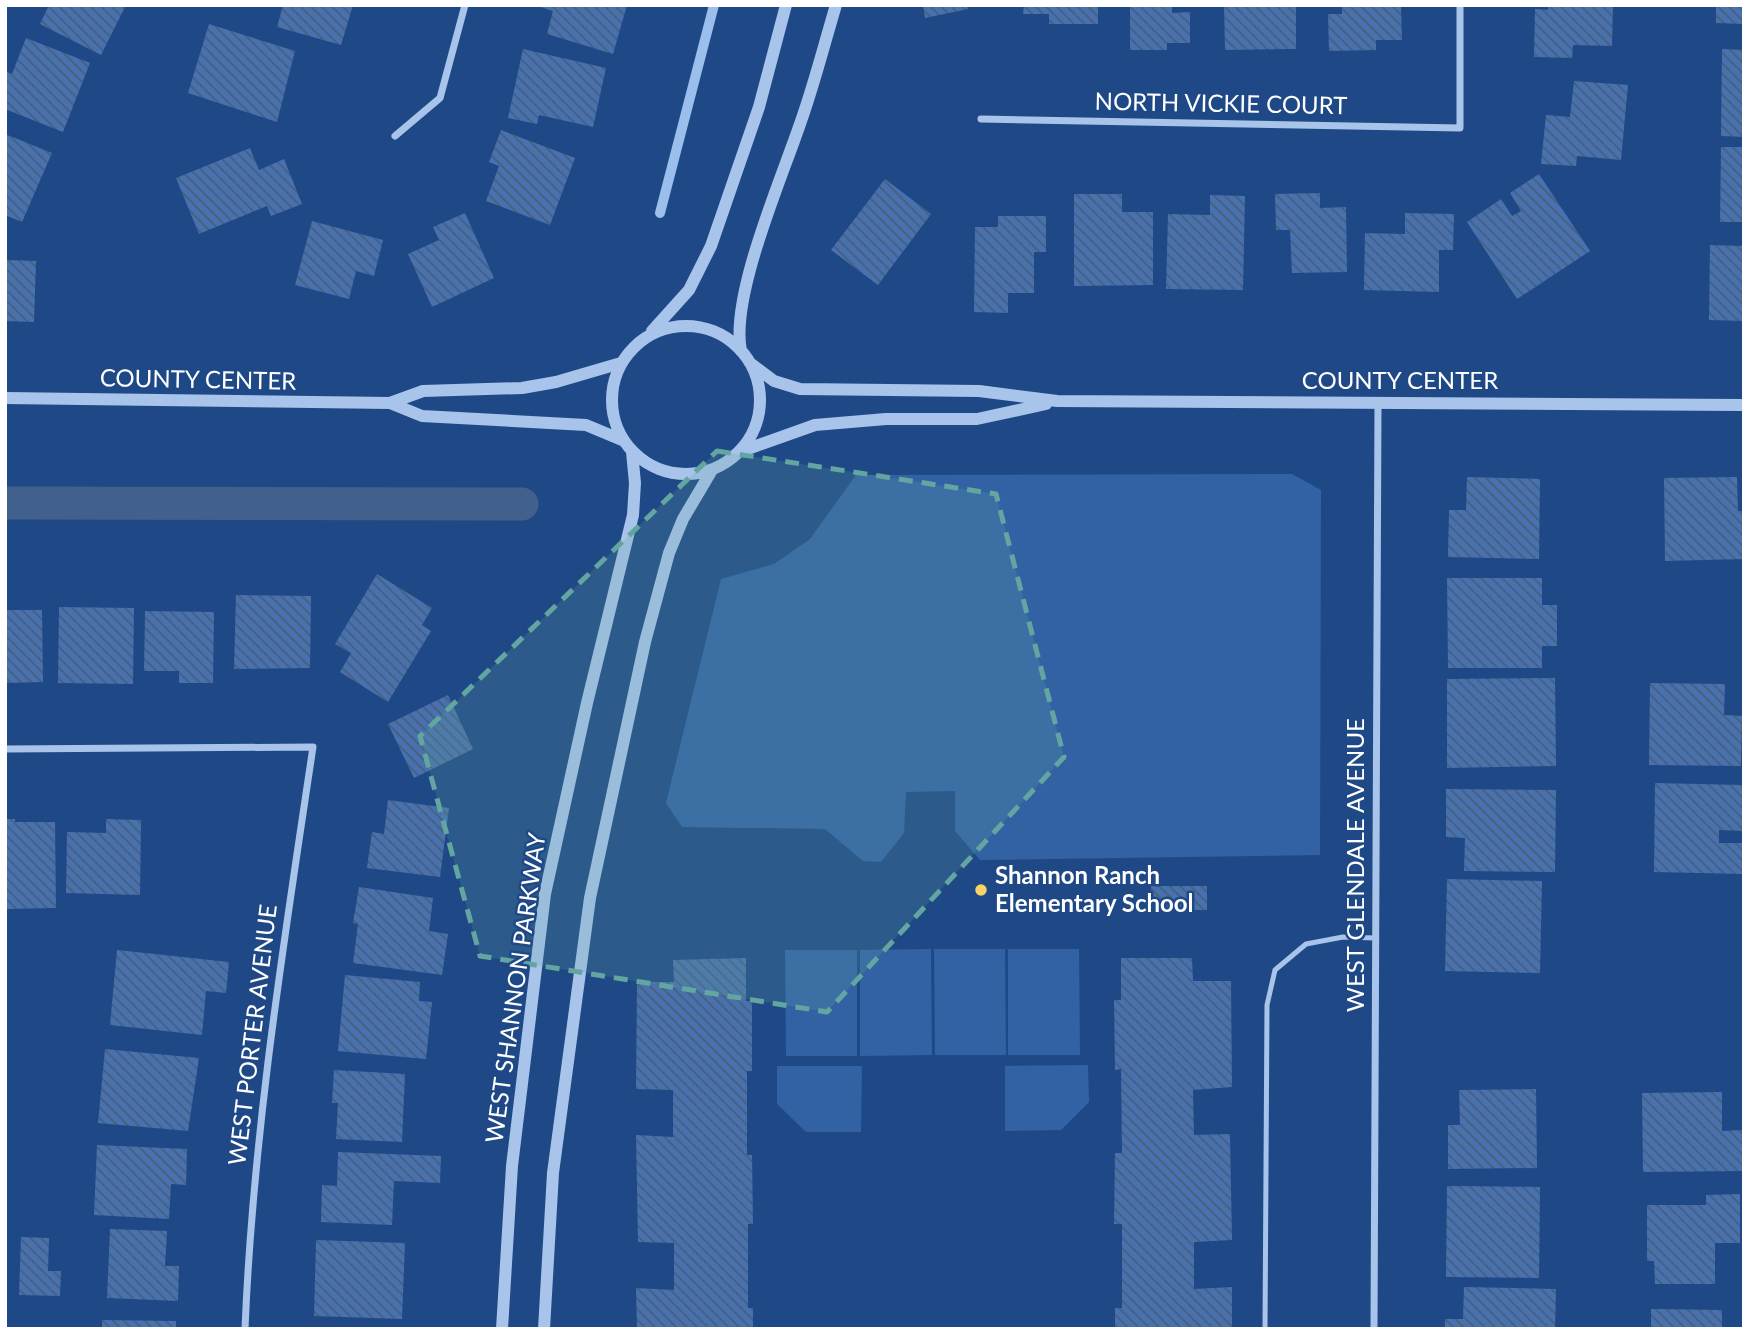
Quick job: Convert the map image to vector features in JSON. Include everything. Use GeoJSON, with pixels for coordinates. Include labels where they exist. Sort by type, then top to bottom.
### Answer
{"type":"FeatureCollection","features":[{"type":"Feature","properties":{"kind":"street"},"geometry":{"type":"LineString","coordinates":[[395,136],[440,98],[465,5]]}},
{"type":"Feature","properties":{"kind":"street"},"geometry":{"type":"LineString","coordinates":[[645,338],[671,327],[699,327],[725,337],[750,363],[758,382],[760,403],[754,430],[738,453],[712,470],[696,474],[673,474],[650,466],[632,452],[624,441],[614,417],[612,399],[621,363],[689,290],[708,255],[759,107],[786,5]]}},
{"type":"Feature","properties":{"kind":"street"},"geometry":{"type":"LineString","coordinates":[[741,351],[739,326],[746,284],[803,116],[836,5]]}},
{"type":"Feature","properties":{"kind":"street","name":"NORTH VICKIE COURT"},"geometry":{"type":"LineString","coordinates":[[981,119],[1460,128],[1460,5]]}},
{"type":"Feature","properties":{"kind":"street","name":"COUNTY CENTER"},"geometry":{"type":"LineString","coordinates":[[5,398],[390,403],[423,391],[522,388],[621,363]]}},
{"type":"Feature","properties":{"kind":"street","name":"COUNTY CENTER"},"geometry":{"type":"LineString","coordinates":[[750,363],[774,381],[800,389],[979,391],[1057,401],[1744,405]]}},
{"type":"Feature","properties":{"kind":"street","name":"COUNTY CENTER"},"geometry":{"type":"LineString","coordinates":[[738,453],[815,425],[886,419],[977,419],[1057,401]]}},
{"type":"Feature","properties":{"kind":"street","name":"WEST GLENDALE AVENUE"},"geometry":{"type":"LineString","coordinates":[[1374,1329],[1378,401]]}},
{"type":"Feature","properties":{"kind":"street","name":"COUNTY CENTER"},"geometry":{"type":"LineString","coordinates":[[390,403],[422,416],[586,425],[624,441]]}},
{"type":"Feature","properties":{"kind":"street","name":"WEST SHANNON PARKWAY"},"geometry":{"type":"LineString","coordinates":[[502,1329],[512,1166],[545,894],[633,515],[635,483],[632,452]]}},
{"type":"Feature","properties":{"kind":"street"},"geometry":{"type":"LineString","coordinates":[[544,1329],[553,1173],[590,898],[645,642],[669,553],[683,519],[712,470]]}},
{"type":"Feature","properties":{"kind":"street","name":"WEST PORTER AVENUE"},"geometry":{"type":"LineString","coordinates":[[5,749],[313,747],[274,999],[258,1129],[245,1329]]}},
{"type":"Feature","properties":{"kind":"lane"},"geometry":{"type":"LineString","coordinates":[[1265,1329],[1267,1005],[1275,970],[1306,944],[1343,937],[1375,938]]}},
{"type":"Feature","properties":{"kind":"highlighted area"},"geometry":{"type":"Polygon","coordinates":[[[717,451],[996,494],[1064,757],[827,1012],[480,956],[420,736],[717,451]]]}},
{"type":"Feature","properties":{"kind":"shaded area"},"geometry":{"type":"Polygon","coordinates":[[[1292,474],[1321,490],[1320,855],[980,860],[955,831],[955,791],[906,792],[904,833],[881,862],[863,861],[825,829],[682,827],[666,803],[721,579],[774,564],[810,539],[856,475],[1292,474]]]}},
{"type":"Feature","properties":{"kind":"shaded area"},"geometry":{"type":"Polygon","coordinates":[[[931,949],[932,1055],[860,1056],[860,950],[931,949]]]}},
{"type":"Feature","properties":{"kind":"shaded area"},"geometry":{"type":"Polygon","coordinates":[[[934,949],[1005,949],[1006,1055],[935,1055],[934,949]]]}},
{"type":"Feature","properties":{"kind":"shaded area"},"geometry":{"type":"Polygon","coordinates":[[[1008,949],[1079,949],[1080,1055],[1008,1055],[1008,949]]]}},
{"type":"Feature","properties":{"kind":"shaded area"},"geometry":{"type":"Polygon","coordinates":[[[785,950],[857,950],[857,1056],[786,1056],[785,950]]]}},
{"type":"Feature","properties":{"kind":"shaded area"},"geometry":{"type":"Polygon","coordinates":[[[1088,1065],[1089,1102],[1061,1130],[1005,1131],[1005,1066],[1088,1065]]]}},
{"type":"Feature","properties":{"kind":"shaded area"},"geometry":{"type":"Polygon","coordinates":[[[777,1066],[862,1066],[861,1132],[806,1132],[777,1104],[777,1066]]]}},
{"type":"Feature","properties":{"kind":"building"},"geometry":{"type":"Polygon","coordinates":[[[49,5],[126,5],[101,55],[40,24],[49,5]]]}},
{"type":"Feature","properties":{"kind":"building"},"geometry":{"type":"Polygon","coordinates":[[[283,5],[353,5],[341,45],[277,27],[283,5]]]}},
{"type":"Feature","properties":{"kind":"building"},"geometry":{"type":"Polygon","coordinates":[[[627,5],[613,54],[547,34],[553,11],[537,6],[627,5]]]}},
{"type":"Feature","properties":{"kind":"building"},"geometry":{"type":"Polygon","coordinates":[[[923,5],[967,5],[968,9],[925,18],[923,5]]]}},
{"type":"Feature","properties":{"kind":"building"},"geometry":{"type":"Polygon","coordinates":[[[1024,5],[1098,5],[1098,24],[1049,24],[1049,14],[1023,14],[1024,5]]]}},
{"type":"Feature","properties":{"kind":"building"},"geometry":{"type":"Polygon","coordinates":[[[1130,5],[1172,5],[1172,13],[1190,12],[1190,43],[1167,43],[1167,50],[1130,50],[1130,5]]]}},
{"type":"Feature","properties":{"kind":"building"},"geometry":{"type":"Polygon","coordinates":[[[1224,5],[1296,6],[1296,49],[1225,50],[1224,5]]]}},
{"type":"Feature","properties":{"kind":"building"},"geometry":{"type":"Polygon","coordinates":[[[1342,5],[1401,5],[1402,40],[1376,40],[1376,50],[1329,51],[1328,14],[1342,14],[1342,5]]]}},
{"type":"Feature","properties":{"kind":"building"},"geometry":{"type":"Polygon","coordinates":[[[1548,5],[1613,5],[1612,46],[1573,45],[1572,58],[1534,57],[1535,9],[1548,10],[1548,5]]]}},
{"type":"Feature","properties":{"kind":"building"},"geometry":{"type":"Polygon","coordinates":[[[1716,5],[1744,5],[1744,24],[1716,23],[1716,5]]]}},
{"type":"Feature","properties":{"kind":"building"},"geometry":{"type":"Polygon","coordinates":[[[209,24],[295,51],[277,122],[188,93],[209,24]]]}},
{"type":"Feature","properties":{"kind":"building"},"geometry":{"type":"Polygon","coordinates":[[[26,38],[90,63],[63,132],[5,109],[5,71],[12,74],[26,38]]]}},
{"type":"Feature","properties":{"kind":"building"},"geometry":{"type":"Polygon","coordinates":[[[523,49],[606,68],[593,127],[539,115],[537,124],[508,118],[523,49]]]}},
{"type":"Feature","properties":{"kind":"building"},"geometry":{"type":"Polygon","coordinates":[[[1722,49],[1744,50],[1744,137],[1721,136],[1722,49]]]}},
{"type":"Feature","properties":{"kind":"building"},"geometry":{"type":"Polygon","coordinates":[[[1574,81],[1628,85],[1621,160],[1577,156],[1576,166],[1541,164],[1546,115],[1570,117],[1574,81]]]}},
{"type":"Feature","properties":{"kind":"building"},"geometry":{"type":"Polygon","coordinates":[[[501,130],[575,158],[550,225],[486,201],[499,166],[489,162],[501,130]]]}},
{"type":"Feature","properties":{"kind":"building"},"geometry":{"type":"Polygon","coordinates":[[[5,134],[52,153],[22,222],[5,215],[5,134]]]}},
{"type":"Feature","properties":{"kind":"building"},"geometry":{"type":"Polygon","coordinates":[[[1721,147],[1744,147],[1744,222],[1720,222],[1721,147]]]}},
{"type":"Feature","properties":{"kind":"building"},"geometry":{"type":"Polygon","coordinates":[[[250,148],[259,170],[284,159],[302,204],[271,216],[267,206],[199,234],[176,178],[250,148]]]}},
{"type":"Feature","properties":{"kind":"building"},"geometry":{"type":"Polygon","coordinates":[[[1539,174],[1590,251],[1517,299],[1467,222],[1501,199],[1512,216],[1521,211],[1510,193],[1539,174]]]}},
{"type":"Feature","properties":{"kind":"building"},"geometry":{"type":"Polygon","coordinates":[[[885,179],[931,214],[878,285],[831,250],[885,179]]]}},
{"type":"Feature","properties":{"kind":"building"},"geometry":{"type":"Polygon","coordinates":[[[1320,193],[1320,208],[1346,207],[1347,272],[1292,273],[1290,230],[1276,230],[1275,194],[1320,193]]]}},
{"type":"Feature","properties":{"kind":"building"},"geometry":{"type":"Polygon","coordinates":[[[1074,194],[1122,194],[1122,212],[1153,212],[1153,285],[1074,286],[1074,194]]]}},
{"type":"Feature","properties":{"kind":"building"},"geometry":{"type":"Polygon","coordinates":[[[1210,195],[1245,196],[1243,290],[1166,289],[1168,214],[1210,215],[1210,195]]]}},
{"type":"Feature","properties":{"kind":"building"},"geometry":{"type":"Polygon","coordinates":[[[465,213],[494,278],[432,307],[408,254],[439,240],[433,227],[465,213]]]}},
{"type":"Feature","properties":{"kind":"building"},"geometry":{"type":"Polygon","coordinates":[[[1405,213],[1454,214],[1453,250],[1439,250],[1439,292],[1364,290],[1365,233],[1405,234],[1405,213]]]}},
{"type":"Feature","properties":{"kind":"building"},"geometry":{"type":"Polygon","coordinates":[[[998,216],[1046,216],[1046,252],[1034,252],[1034,293],[1008,293],[1008,313],[974,312],[975,227],[998,227],[998,216]]]}},
{"type":"Feature","properties":{"kind":"building"},"geometry":{"type":"Polygon","coordinates":[[[312,221],[383,240],[374,276],[356,271],[349,299],[295,285],[312,221]]]}},
{"type":"Feature","properties":{"kind":"building"},"geometry":{"type":"Polygon","coordinates":[[[1710,245],[1744,246],[1744,321],[1709,320],[1710,245]]]}},
{"type":"Feature","properties":{"kind":"building"},"geometry":{"type":"Polygon","coordinates":[[[5,260],[36,261],[34,322],[5,321],[5,260]]]}},
{"type":"Feature","properties":{"kind":"building"},"geometry":{"type":"Polygon","coordinates":[[[1467,477],[1540,479],[1539,559],[1448,557],[1449,510],[1466,510],[1467,477]]]}},
{"type":"Feature","properties":{"kind":"building"},"geometry":{"type":"Polygon","coordinates":[[[1737,477],[1738,511],[1744,511],[1744,559],[1665,561],[1664,478],[1737,477]]]}},
{"type":"Feature","properties":{"kind":"building"},"geometry":{"type":"Polygon","coordinates":[[[377,574],[432,608],[422,625],[431,631],[388,702],[340,672],[351,653],[335,644],[377,574]]]}},
{"type":"Feature","properties":{"kind":"building"},"geometry":{"type":"Polygon","coordinates":[[[1447,578],[1542,578],[1542,605],[1557,605],[1557,646],[1542,646],[1542,668],[1448,668],[1447,578]]]}},
{"type":"Feature","properties":{"kind":"building"},"geometry":{"type":"Polygon","coordinates":[[[236,595],[311,596],[310,668],[234,669],[236,595]]]}},
{"type":"Feature","properties":{"kind":"building"},"geometry":{"type":"Polygon","coordinates":[[[59,607],[134,608],[133,684],[58,683],[59,607]]]}},
{"type":"Feature","properties":{"kind":"building"},"geometry":{"type":"Polygon","coordinates":[[[5,610],[42,610],[43,682],[5,683],[5,610]]]}},
{"type":"Feature","properties":{"kind":"building"},"geometry":{"type":"Polygon","coordinates":[[[145,611],[214,612],[213,683],[179,683],[179,671],[144,671],[145,611]]]}},
{"type":"Feature","properties":{"kind":"building"},"geometry":{"type":"Polygon","coordinates":[[[1555,678],[1556,766],[1447,768],[1447,679],[1555,678]]]}},
{"type":"Feature","properties":{"kind":"building"},"geometry":{"type":"Polygon","coordinates":[[[1650,683],[1725,684],[1724,715],[1742,716],[1741,766],[1649,765],[1650,683]]]}},
{"type":"Feature","properties":{"kind":"building"},"geometry":{"type":"Polygon","coordinates":[[[448,695],[473,749],[414,778],[388,724],[448,695]]]}},
{"type":"Feature","properties":{"kind":"building"},"geometry":{"type":"Polygon","coordinates":[[[1655,783],[1743,785],[1743,831],[1719,830],[1719,843],[1744,843],[1744,874],[1654,872],[1655,783]]]}},
{"type":"Feature","properties":{"kind":"building"},"geometry":{"type":"Polygon","coordinates":[[[1446,789],[1556,790],[1555,872],[1464,871],[1465,838],[1446,837],[1446,789]]]}},
{"type":"Feature","properties":{"kind":"building"},"geometry":{"type":"Polygon","coordinates":[[[388,800],[449,808],[440,877],[367,868],[372,832],[384,834],[388,800]]]}},
{"type":"Feature","properties":{"kind":"building"},"geometry":{"type":"Polygon","coordinates":[[[5,819],[15,819],[15,822],[55,822],[56,908],[5,909],[5,819]]]}},
{"type":"Feature","properties":{"kind":"building"},"geometry":{"type":"Polygon","coordinates":[[[106,819],[141,820],[140,895],[66,893],[67,832],[106,833],[106,819]]]}},
{"type":"Feature","properties":{"kind":"building"},"geometry":{"type":"Polygon","coordinates":[[[1447,879],[1542,881],[1540,973],[1445,971],[1447,879]]]}},
{"type":"Feature","properties":{"kind":"building"},"geometry":{"type":"Polygon","coordinates":[[[1151,886],[1207,886],[1207,910],[1151,910],[1151,886]]]}},
{"type":"Feature","properties":{"kind":"building"},"geometry":{"type":"Polygon","coordinates":[[[359,887],[433,898],[429,931],[448,934],[442,975],[353,963],[358,924],[353,923],[359,887]]]}},
{"type":"Feature","properties":{"kind":"building"},"geometry":{"type":"Polygon","coordinates":[[[117,950],[229,962],[226,993],[206,991],[202,1035],[110,1025],[117,950]]]}},
{"type":"Feature","properties":{"kind":"building"},"geometry":{"type":"Polygon","coordinates":[[[746,958],[746,1001],[752,1001],[752,1071],[747,1071],[747,1155],[752,1155],[753,1224],[748,1224],[748,1308],[753,1308],[753,1329],[637,1329],[636,1288],[674,1290],[674,1243],[638,1242],[636,1135],[673,1137],[673,1090],[636,1089],[637,982],[674,982],[673,960],[746,958]]]}},
{"type":"Feature","properties":{"kind":"building"},"geometry":{"type":"Polygon","coordinates":[[[1121,958],[1192,958],[1193,981],[1231,981],[1232,1087],[1193,1090],[1194,1135],[1230,1134],[1232,1240],[1194,1242],[1194,1289],[1232,1287],[1232,1329],[1115,1329],[1115,1308],[1122,1308],[1122,1224],[1114,1224],[1115,1153],[1122,1153],[1121,1069],[1115,1070],[1114,1000],[1121,1000],[1121,958]]]}},
{"type":"Feature","properties":{"kind":"building"},"geometry":{"type":"Polygon","coordinates":[[[345,975],[420,982],[419,1001],[432,1002],[426,1059],[338,1051],[345,975]]]}},
{"type":"Feature","properties":{"kind":"building"},"geometry":{"type":"Polygon","coordinates":[[[105,1049],[199,1058],[188,1131],[98,1123],[105,1049]]]}},
{"type":"Feature","properties":{"kind":"building"},"geometry":{"type":"Polygon","coordinates":[[[334,1070],[405,1074],[402,1142],[336,1139],[338,1103],[332,1103],[334,1070]]]}},
{"type":"Feature","properties":{"kind":"building"},"geometry":{"type":"Polygon","coordinates":[[[1536,1089],[1537,1168],[1448,1169],[1448,1125],[1460,1125],[1459,1090],[1536,1089]]]}},
{"type":"Feature","properties":{"kind":"building"},"geometry":{"type":"Polygon","coordinates":[[[1722,1092],[1722,1131],[1742,1130],[1743,1171],[1643,1172],[1642,1093],[1722,1092]]]}},
{"type":"Feature","properties":{"kind":"building"},"geometry":{"type":"Polygon","coordinates":[[[97,1145],[187,1149],[186,1185],[171,1184],[169,1219],[94,1215],[97,1145]]]}},
{"type":"Feature","properties":{"kind":"building"},"geometry":{"type":"Polygon","coordinates":[[[338,1152],[441,1156],[440,1183],[394,1181],[392,1225],[321,1222],[322,1185],[337,1186],[338,1152]]]}},
{"type":"Feature","properties":{"kind":"building"},"geometry":{"type":"Polygon","coordinates":[[[1447,1186],[1540,1187],[1539,1278],[1446,1277],[1447,1186]]]}},
{"type":"Feature","properties":{"kind":"building"},"geometry":{"type":"Polygon","coordinates":[[[1740,1194],[1740,1243],[1715,1243],[1715,1284],[1655,1284],[1654,1261],[1647,1261],[1647,1205],[1706,1205],[1706,1195],[1740,1194]]]}},
{"type":"Feature","properties":{"kind":"building"},"geometry":{"type":"Polygon","coordinates":[[[110,1229],[167,1231],[165,1266],[179,1266],[178,1301],[107,1298],[110,1229]]]}},
{"type":"Feature","properties":{"kind":"building"},"geometry":{"type":"Polygon","coordinates":[[[21,1237],[49,1238],[48,1271],[61,1271],[60,1296],[19,1295],[21,1237]]]}},
{"type":"Feature","properties":{"kind":"building"},"geometry":{"type":"Polygon","coordinates":[[[316,1240],[405,1243],[402,1319],[314,1316],[316,1240]]]}},
{"type":"Feature","properties":{"kind":"building"},"geometry":{"type":"Polygon","coordinates":[[[1464,1287],[1556,1289],[1555,1329],[1445,1329],[1445,1319],[1463,1319],[1464,1287]]]}},
{"type":"Feature","properties":{"kind":"building"},"geometry":{"type":"Polygon","coordinates":[[[1651,1309],[1722,1310],[1722,1329],[1651,1329],[1651,1309]]]}},
{"type":"Feature","properties":{"kind":"building"},"geometry":{"type":"Polygon","coordinates":[[[102,1320],[176,1321],[176,1329],[102,1329],[102,1320]]]}},
{"type":"Feature","properties":{"kind":"waterway"},"geometry":{"type":"LineString","coordinates":[[660,213],[714,5]]}},
{"type":"Feature","properties":{"kind":"waterway"},"geometry":{"type":"LineString","coordinates":[[5,503],[522,504]]}},
{"type":"Feature","properties":{"kind":"place","name":"Shannon Ranch Elementary School"},"geometry":{"type":"Point","coordinates":[981,890]}}]}
